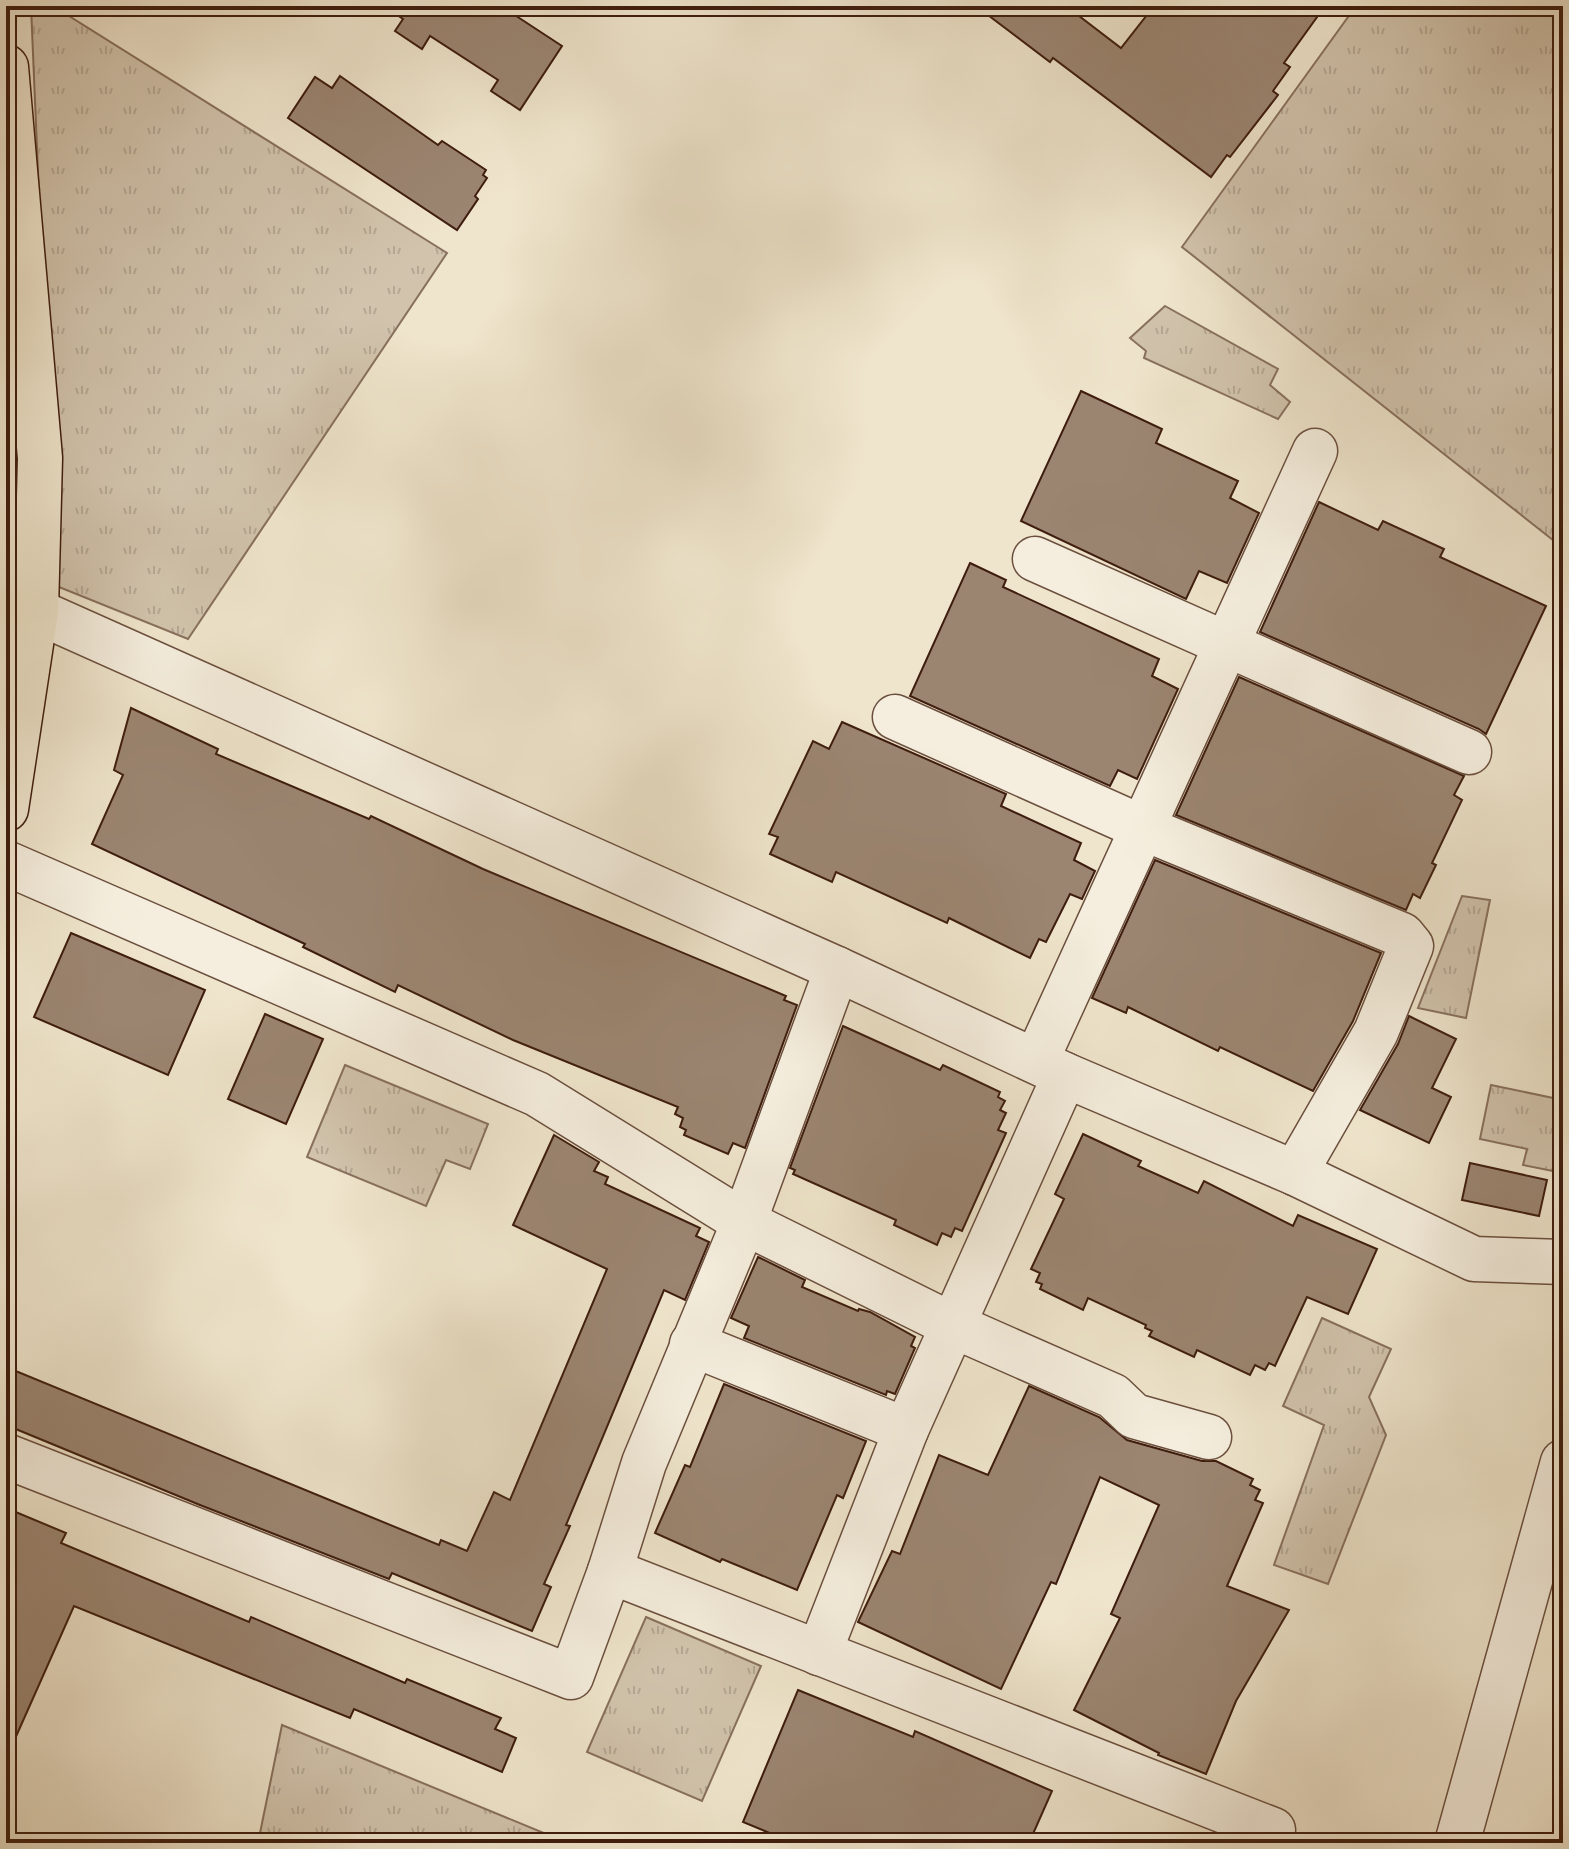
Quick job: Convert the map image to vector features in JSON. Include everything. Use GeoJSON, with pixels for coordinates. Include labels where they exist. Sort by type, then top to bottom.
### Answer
{"type":"FeatureCollection","features":[{"type":"Feature","properties":{"kind":"main road"},"geometry":{"type":"LineString","coordinates":[[6,67],[40,458],[21,611],[6,809]]}},
{"type":"Feature","properties":{"kind":"street"},"geometry":{"type":"LineString","coordinates":[[819,1653],[906,1430],[952,1325],[1143,828],[1315,451]]}},
{"type":"Feature","properties":{"kind":"street"},"geometry":{"type":"LineString","coordinates":[[1035,559],[1469,752]]}},
{"type":"Feature","properties":{"kind":"street"},"geometry":{"type":"LineString","coordinates":[[21,611],[837,969],[1050,1068],[1295,1173],[1474,1259],[1563,1262]]}},
{"type":"Feature","properties":{"kind":"street"},"geometry":{"type":"LineString","coordinates":[[895,717],[1143,828],[1402,935],[1411,946],[1376,1032],[1295,1173]]}},
{"type":"Feature","properties":{"kind":"street"},"geometry":{"type":"LineString","coordinates":[[6,863],[537,1094],[744,1222],[952,1325],[1113,1396],[1134,1416],[1209,1437]]}},
{"type":"Feature","properties":{"kind":"street"},"geometry":{"type":"LineString","coordinates":[[6,1456],[571,1677],[610,1571],[644,1463],[744,1222],[837,969]]}},
{"type":"Feature","properties":{"kind":"street"},"geometry":{"type":"LineString","coordinates":[[692,1344],[906,1430]]}},
{"type":"Feature","properties":{"kind":"street"},"geometry":{"type":"LineString","coordinates":[[1457,1843],[1563,1462]]}},
{"type":"Feature","properties":{"kind":"street"},"geometry":{"type":"LineString","coordinates":[[610,1571],[1273,1830]]}},
{"type":"Feature","properties":{"kind":"green space"},"geometry":{"type":"Polygon","coordinates":[[[31,6],[53,6],[447,253],[188,639],[59,587],[50,457],[31,6]]]}},
{"type":"Feature","properties":{"kind":"green space"},"geometry":{"type":"Polygon","coordinates":[[[1356,6],[1563,6],[1563,548],[1182,247],[1356,6]]]}},
{"type":"Feature","properties":{"kind":"green space"},"geometry":{"type":"Polygon","coordinates":[[[1165,306],[1278,369],[1270,385],[1290,402],[1278,419],[1144,358],[1146,351],[1130,338],[1165,306]]]}},
{"type":"Feature","properties":{"kind":"green space"},"geometry":{"type":"Polygon","coordinates":[[[1462,896],[1490,900],[1466,1018],[1418,1008],[1462,896]]]}},
{"type":"Feature","properties":{"kind":"green space"},"geometry":{"type":"Polygon","coordinates":[[[345,1065],[488,1124],[470,1169],[446,1160],[426,1206],[307,1157],[345,1065]]]}},
{"type":"Feature","properties":{"kind":"green space"},"geometry":{"type":"Polygon","coordinates":[[[1491,1085],[1563,1100],[1563,1173],[1523,1165],[1527,1149],[1480,1139],[1491,1085]]]}},
{"type":"Feature","properties":{"kind":"green space"},"geometry":{"type":"Polygon","coordinates":[[[1322,1318],[1391,1349],[1369,1397],[1386,1435],[1328,1584],[1274,1565],[1324,1425],[1283,1406],[1322,1318]]]}},
{"type":"Feature","properties":{"kind":"green space"},"geometry":{"type":"Polygon","coordinates":[[[646,1617],[761,1666],[702,1801],[587,1752],[646,1617]]]}},
{"type":"Feature","properties":{"kind":"green space"},"geometry":{"type":"Polygon","coordinates":[[[282,1725],[568,1843],[258,1843],[282,1725]]]}},
{"type":"Feature","properties":{"kind":"building"},"geometry":{"type":"Polygon","coordinates":[[[384,6],[501,6],[562,46],[520,110],[491,91],[498,80],[430,36],[422,49],[395,31],[403,19],[384,6]]]}},
{"type":"Feature","properties":{"kind":"building"},"geometry":{"type":"Polygon","coordinates":[[[976,6],[1066,6],[1121,48],[1154,6],[1325,6],[1284,63],[1290,67],[1273,91],[1278,95],[1211,177],[1053,58],[1050,62],[976,6]]]}},
{"type":"Feature","properties":{"kind":"building"},"geometry":{"type":"Polygon","coordinates":[[[340,76],[438,145],[442,141],[486,170],[483,175],[487,178],[475,196],[478,199],[457,230],[288,118],[315,77],[332,88],[340,76]]]}},
{"type":"Feature","properties":{"kind":"building"},"geometry":{"type":"Polygon","coordinates":[[[1081,391],[1162,429],[1156,443],[1238,481],[1230,498],[1259,513],[1227,583],[1199,571],[1186,599],[1021,521],[1081,391]]]}},
{"type":"Feature","properties":{"kind":"building"},"geometry":{"type":"Polygon","coordinates":[[[1319,502],[1378,530],[1383,521],[1444,549],[1440,557],[1546,606],[1486,734],[1260,632],[1319,502]]]}},
{"type":"Feature","properties":{"kind":"building"},"geometry":{"type":"Polygon","coordinates":[[[970,563],[1006,580],[1003,587],[1159,659],[1152,676],[1178,689],[1137,779],[1118,770],[1110,786],[910,696],[970,563]]]}},
{"type":"Feature","properties":{"kind":"building"},"geometry":{"type":"Polygon","coordinates":[[[1239,677],[1464,776],[1454,795],[1462,800],[1432,863],[1436,865],[1420,898],[1413,894],[1406,910],[1176,815],[1239,677]]]}},
{"type":"Feature","properties":{"kind":"building"},"geometry":{"type":"Polygon","coordinates":[[[131,708],[218,749],[216,754],[369,819],[371,816],[483,869],[786,996],[784,1000],[797,1005],[745,1148],[733,1143],[728,1154],[684,1135],[686,1130],[680,1127],[683,1118],[675,1114],[678,1107],[513,1040],[398,985],[395,992],[303,947],[305,944],[92,844],[123,775],[114,770],[131,708]]]}},
{"type":"Feature","properties":{"kind":"building"},"geometry":{"type":"Polygon","coordinates":[[[842,722],[1006,794],[1001,806],[1081,843],[1074,860],[1095,871],[1082,899],[1070,894],[1046,942],[1039,939],[1030,958],[949,918],[947,923],[836,872],[832,882],[770,854],[778,837],[769,834],[813,741],[829,749],[842,722]]]}},
{"type":"Feature","properties":{"kind":"building"},"geometry":{"type":"Polygon","coordinates":[[[1155,860],[1381,953],[1353,1021],[1313,1091],[1220,1047],[1218,1051],[1128,1007],[1126,1013],[1092,998],[1155,860]]]}},
{"type":"Feature","properties":{"kind":"building"},"geometry":{"type":"Polygon","coordinates":[[[71,933],[205,990],[168,1075],[34,1017],[71,933]]]}},
{"type":"Feature","properties":{"kind":"building"},"geometry":{"type":"Polygon","coordinates":[[[265,1014],[323,1039],[286,1124],[228,1099],[265,1014]]]}},
{"type":"Feature","properties":{"kind":"building"},"geometry":{"type":"Polygon","coordinates":[[[1409,1016],[1456,1039],[1432,1088],[1451,1097],[1429,1143],[1360,1110],[1398,1044],[1409,1016]]]}},
{"type":"Feature","properties":{"kind":"building"},"geometry":{"type":"Polygon","coordinates":[[[843,1026],[940,1070],[943,1065],[1000,1092],[998,1097],[1005,1101],[1000,1110],[1006,1113],[998,1130],[1006,1133],[962,1231],[955,1228],[951,1237],[942,1233],[937,1245],[894,1225],[896,1220],[793,1174],[795,1170],[790,1168],[843,1026]]]}},
{"type":"Feature","properties":{"kind":"building"},"geometry":{"type":"Polygon","coordinates":[[[1083,1134],[1141,1161],[1138,1166],[1198,1193],[1204,1181],[1293,1226],[1298,1215],[1377,1249],[1348,1314],[1307,1297],[1275,1366],[1269,1363],[1265,1370],[1255,1365],[1250,1375],[1197,1350],[1194,1357],[1149,1336],[1152,1331],[1145,1328],[1146,1325],[1088,1298],[1083,1310],[1040,1289],[1042,1284],[1036,1282],[1040,1273],[1031,1269],[1064,1199],[1055,1194],[1083,1134]]]}},
{"type":"Feature","properties":{"kind":"building"},"geometry":{"type":"Polygon","coordinates":[[[554,1135],[599,1162],[594,1171],[608,1177],[605,1184],[700,1228],[696,1236],[709,1242],[685,1300],[664,1290],[566,1525],[570,1526],[544,1584],[551,1587],[532,1631],[392,1573],[389,1579],[200,1505],[6,1425],[6,1367],[439,1545],[441,1540],[467,1551],[494,1492],[510,1500],[607,1269],[513,1225],[554,1135]]]}},
{"type":"Feature","properties":{"kind":"building"},"geometry":{"type":"Polygon","coordinates":[[[1470,1163],[1547,1180],[1539,1216],[1462,1200],[1470,1163]]]}},
{"type":"Feature","properties":{"kind":"building"},"geometry":{"type":"Polygon","coordinates":[[[758,1257],[805,1280],[802,1287],[858,1311],[870,1312],[915,1337],[911,1346],[915,1348],[895,1394],[887,1391],[886,1395],[744,1338],[749,1326],[731,1318],[758,1257]]]}},
{"type":"Feature","properties":{"kind":"building"},"geometry":{"type":"Polygon","coordinates":[[[724,1384],[866,1441],[843,1498],[837,1495],[797,1590],[722,1559],[720,1562],[655,1533],[685,1465],[690,1467],[724,1384]]]}},
{"type":"Feature","properties":{"kind":"building"},"geometry":{"type":"Polygon","coordinates":[[[1029,1386],[1099,1417],[1127,1440],[1202,1461],[1216,1461],[1253,1479],[1250,1485],[1260,1490],[1255,1500],[1263,1503],[1227,1586],[1289,1610],[1236,1701],[1206,1774],[1158,1755],[1074,1710],[1120,1618],[1111,1614],[1159,1505],[1100,1477],[1056,1584],[1051,1582],[1001,1689],[858,1622],[892,1551],[900,1554],[939,1455],[988,1475],[1029,1386]]]}},
{"type":"Feature","properties":{"kind":"building"},"geometry":{"type":"Polygon","coordinates":[[[6,1508],[66,1533],[61,1543],[249,1622],[251,1617],[405,1683],[407,1679],[501,1718],[495,1729],[516,1738],[502,1772],[354,1709],[350,1718],[74,1606],[6,1759],[6,1508]]]}},
{"type":"Feature","properties":{"kind":"building"},"geometry":{"type":"Polygon","coordinates":[[[798,1690],[913,1737],[915,1731],[1052,1791],[1029,1843],[794,1843],[743,1822],[798,1690]]]}}]}
